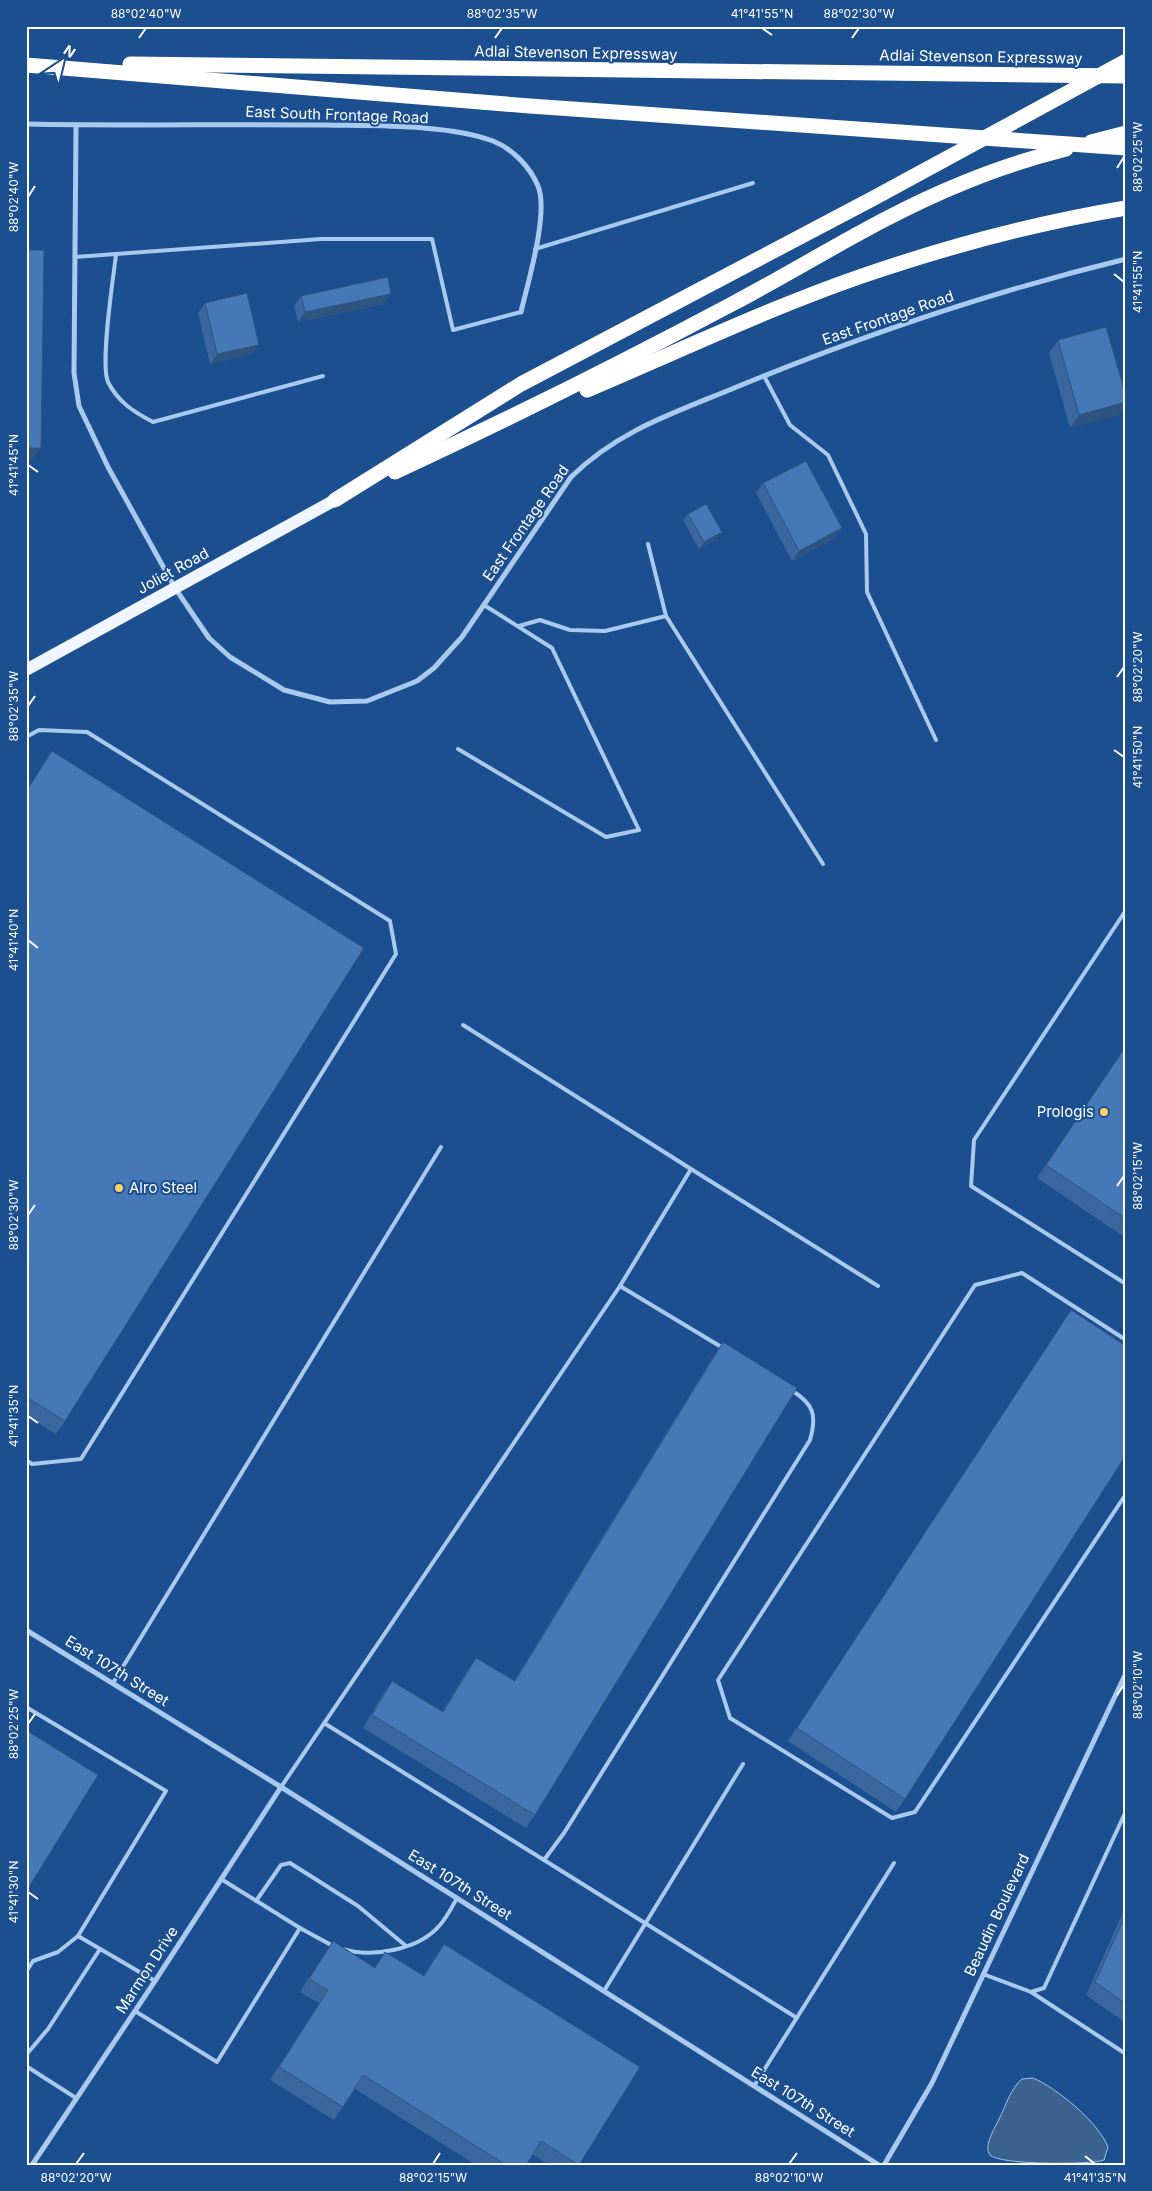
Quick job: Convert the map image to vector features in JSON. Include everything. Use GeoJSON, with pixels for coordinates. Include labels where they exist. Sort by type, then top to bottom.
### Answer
{"type":"FeatureCollection","features":[{"type":"Feature","properties":{"kind":"highway"},"geometry":{"type":"LineString","coordinates":[[335,500],[521,384],[872,199],[1126,61]]}},
{"type":"Feature","properties":{"kind":"highway"},"geometry":{"type":"LineString","coordinates":[[26,64],[520,106],[1126,148]]}},
{"type":"Feature","properties":{"kind":"highway","name":"Adlai Stevenson Expressway"},"geometry":{"type":"LineString","coordinates":[[26,64],[1126,76]]}},
{"type":"Feature","properties":{"kind":"highway"},"geometry":{"type":"LineString","coordinates":[[335,500],[538,406],[733,304],[889,219],[961,184],[1026,160],[1126,133]]}},
{"type":"Feature","properties":{"kind":"highway"},"geometry":{"type":"LineString","coordinates":[[413,464],[782,307],[858,277],[992,237],[1089,214],[1126,208]]}},
{"type":"Feature","properties":{"kind":"main road","name":"Joliet Road"},"geometry":{"type":"LineString","coordinates":[[26,670],[335,500]]}},
{"type":"Feature","properties":{"kind":"street","name":"East South Frontage Road"},"geometry":{"type":"LineString","coordinates":[[26,124],[390,126],[460,133],[494,142],[516,156],[529,171],[538,187],[541,203],[535,249],[521,312]]}},
{"type":"Feature","properties":{"kind":"street"},"geometry":{"type":"LineString","coordinates":[[76,125],[74,373],[79,406],[108,467],[175,588]]}},
{"type":"Feature","properties":{"kind":"street","name":"East Frontage Road"},"geometry":{"type":"LineString","coordinates":[[175,588],[209,638],[230,656],[284,690],[330,702],[367,701],[417,681],[450,653],[571,476],[592,456],[630,431],[764,376],[945,310],[1126,259]]}},
{"type":"Feature","properties":{"kind":"street","name":"East 107th Street"},"geometry":{"type":"LineString","coordinates":[[26,1630],[281,1787],[879,2165]]}},
{"type":"Feature","properties":{"kind":"street","name":"Beaudin Boulevard"},"geometry":{"type":"LineString","coordinates":[[884,2165],[932,2083],[1126,1673]]}},
{"type":"Feature","properties":{"kind":"street","name":"Marmon Drive"},"geometry":{"type":"LineString","coordinates":[[32,2165],[155,1982],[281,1787]]}},
{"type":"Feature","properties":{"kind":"lane"},"geometry":{"type":"LineString","coordinates":[[535,249],[753,183]]}},
{"type":"Feature","properties":{"kind":"lane"},"geometry":{"type":"LineString","coordinates":[[75,257],[311,240],[432,239],[452,330],[521,312]]}},
{"type":"Feature","properties":{"kind":"lane"},"geometry":{"type":"LineString","coordinates":[[116,255],[105,362],[108,381],[129,409],[153,422],[323,376]]}},
{"type":"Feature","properties":{"kind":"lane"},"geometry":{"type":"LineString","coordinates":[[764,376],[790,425],[828,455],[866,534],[867,592],[936,740]]}},
{"type":"Feature","properties":{"kind":"lane"},"geometry":{"type":"LineString","coordinates":[[648,544],[666,616],[823,864]]}},
{"type":"Feature","properties":{"kind":"lane"},"geometry":{"type":"LineString","coordinates":[[458,749],[606,837],[639,830],[552,648],[484,605]]}},
{"type":"Feature","properties":{"kind":"lane"},"geometry":{"type":"LineString","coordinates":[[519,626],[540,620],[570,630],[604,631],[666,616]]}},
{"type":"Feature","properties":{"kind":"lane"},"geometry":{"type":"LineString","coordinates":[[26,737],[39,730],[87,732],[390,922],[396,954],[81,1459],[32,1464],[26,1460]]}},
{"type":"Feature","properties":{"kind":"lane"},"geometry":{"type":"LineString","coordinates":[[1126,910],[974,1140],[971,1186],[1126,1284]]}},
{"type":"Feature","properties":{"kind":"lane"},"geometry":{"type":"LineString","coordinates":[[462,1025],[878,1286]]}},
{"type":"Feature","properties":{"kind":"lane"},"geometry":{"type":"LineString","coordinates":[[113,1684],[441,1147]]}},
{"type":"Feature","properties":{"kind":"lane"},"geometry":{"type":"LineString","coordinates":[[281,1787],[620,1286],[691,1169]]}},
{"type":"Feature","properties":{"kind":"lane"},"geometry":{"type":"LineString","coordinates":[[1126,1340],[1022,1273],[975,1285],[718,1680],[730,1718],[892,1818],[915,1812],[1126,1494]]}},
{"type":"Feature","properties":{"kind":"lane"},"geometry":{"type":"LineString","coordinates":[[620,1286],[729,1352]]}},
{"type":"Feature","properties":{"kind":"lane"},"geometry":{"type":"LineString","coordinates":[[544,1860],[564,1833],[810,1440],[815,1423],[812,1408],[787,1388]]}},
{"type":"Feature","properties":{"kind":"lane"},"geometry":{"type":"LineString","coordinates":[[26,1707],[166,1791],[78,1936],[58,1952],[33,1961],[26,1972]]}},
{"type":"Feature","properties":{"kind":"lane"},"geometry":{"type":"LineString","coordinates":[[324,1724],[544,1860],[644,1925],[797,2018]]}},
{"type":"Feature","properties":{"kind":"lane"},"geometry":{"type":"LineString","coordinates":[[604,1991],[743,1764]]}},
{"type":"Feature","properties":{"kind":"lane"},"geometry":{"type":"LineString","coordinates":[[1031,1992],[1044,1988],[1126,1811]]}},
{"type":"Feature","properties":{"kind":"lane"},"geometry":{"type":"LineString","coordinates":[[256,1901],[281,1865],[290,1863],[358,1906],[406,1946]]}},
{"type":"Feature","properties":{"kind":"lane"},"geometry":{"type":"LineString","coordinates":[[754,2086],[894,1863]]}},
{"type":"Feature","properties":{"kind":"lane"},"geometry":{"type":"LineString","coordinates":[[221,1879],[332,1946],[356,1953],[382,1951],[406,1946],[428,1936],[440,1925],[457,1898]]}},
{"type":"Feature","properties":{"kind":"lane"},"geometry":{"type":"LineString","coordinates":[[135,2011],[217,2062],[300,1928]]}},
{"type":"Feature","properties":{"kind":"lane"},"geometry":{"type":"LineString","coordinates":[[78,1936],[155,1982]]}},
{"type":"Feature","properties":{"kind":"lane"},"geometry":{"type":"LineString","coordinates":[[26,2055],[48,2029],[100,1949]]}},
{"type":"Feature","properties":{"kind":"lane"},"geometry":{"type":"LineString","coordinates":[[983,1974],[1031,1992],[1126,2054]]}},
{"type":"Feature","properties":{"kind":"lane"},"geometry":{"type":"LineString","coordinates":[[26,2066],[76,2098]]}},
{"type":"Feature","properties":{"kind":"water"},"geometry":{"type":"Polygon","coordinates":[[[1033,2078],[1054,2090],[1087,2117],[1108,2147],[1104,2160],[1082,2163],[1046,2163],[1010,2161],[990,2155],[988,2147],[990,2137],[1011,2093],[1022,2079],[1033,2078]]]}},
{"type":"Feature","properties":{"kind":"building"},"geometry":{"type":"Polygon","coordinates":[[[26,250],[44,250],[41,448],[26,448],[26,250]]]}},
{"type":"Feature","properties":{"kind":"building"},"geometry":{"type":"Polygon","coordinates":[[[388,277],[391,294],[305,312],[301,296],[388,277]]]}},
{"type":"Feature","properties":{"kind":"building"},"geometry":{"type":"Polygon","coordinates":[[[247,293],[259,345],[217,354],[205,303],[247,293]]]}},
{"type":"Feature","properties":{"kind":"building"},"geometry":{"type":"Polygon","coordinates":[[[1106,327],[1126,396],[1126,402],[1079,415],[1058,340],[1106,327]]]}},
{"type":"Feature","properties":{"kind":"building"},"geometry":{"type":"Polygon","coordinates":[[[806,461],[842,528],[799,551],[763,483],[806,461]]]}},
{"type":"Feature","properties":{"kind":"building"},"geometry":{"type":"Polygon","coordinates":[[[706,504],[722,532],[704,542],[688,514],[706,504]]]}},
{"type":"Feature","properties":{"kind":"building","name":"Alro Steel"},"geometry":{"type":"Polygon","coordinates":[[[52,751],[364,948],[65,1421],[26,1397],[26,792],[52,751]]]}},
{"type":"Feature","properties":{"kind":"building","name":"Prologis"},"geometry":{"type":"Polygon","coordinates":[[[1126,1046],[1126,1219],[1046,1165],[1126,1046]]]}},
{"type":"Feature","properties":{"kind":"building"},"geometry":{"type":"Polygon","coordinates":[[[1071,1310],[1126,1346],[1126,1455],[905,1799],[797,1728],[1071,1310]]]}},
{"type":"Feature","properties":{"kind":"building"},"geometry":{"type":"Polygon","coordinates":[[[723,1342],[797,1388],[535,1815],[372,1715],[392,1681],[443,1712],[476,1658],[515,1681],[723,1342]]]}},
{"type":"Feature","properties":{"kind":"building"},"geometry":{"type":"Polygon","coordinates":[[[26,1730],[98,1775],[26,1892],[26,1730]]]}},
{"type":"Feature","properties":{"kind":"building"},"geometry":{"type":"Polygon","coordinates":[[[1126,1914],[1126,2004],[1095,1982],[1126,1914]]]}},
{"type":"Feature","properties":{"kind":"building"},"geometry":{"type":"Polygon","coordinates":[[[333,1941],[375,1968],[385,1952],[424,1976],[444,1944],[640,2067],[579,2165],[541,2141],[526,2165],[506,2165],[363,2075],[343,2107],[279,2067],[328,1990],[309,1979],[333,1941]]]}},
{"type":"Feature","properties":{"kind":"place","name":"Prologis"},"geometry":{"type":"Point","coordinates":[1104,1112]}},
{"type":"Feature","properties":{"kind":"place","name":"Alro Steel"},"geometry":{"type":"Point","coordinates":[119,1188]}}]}
